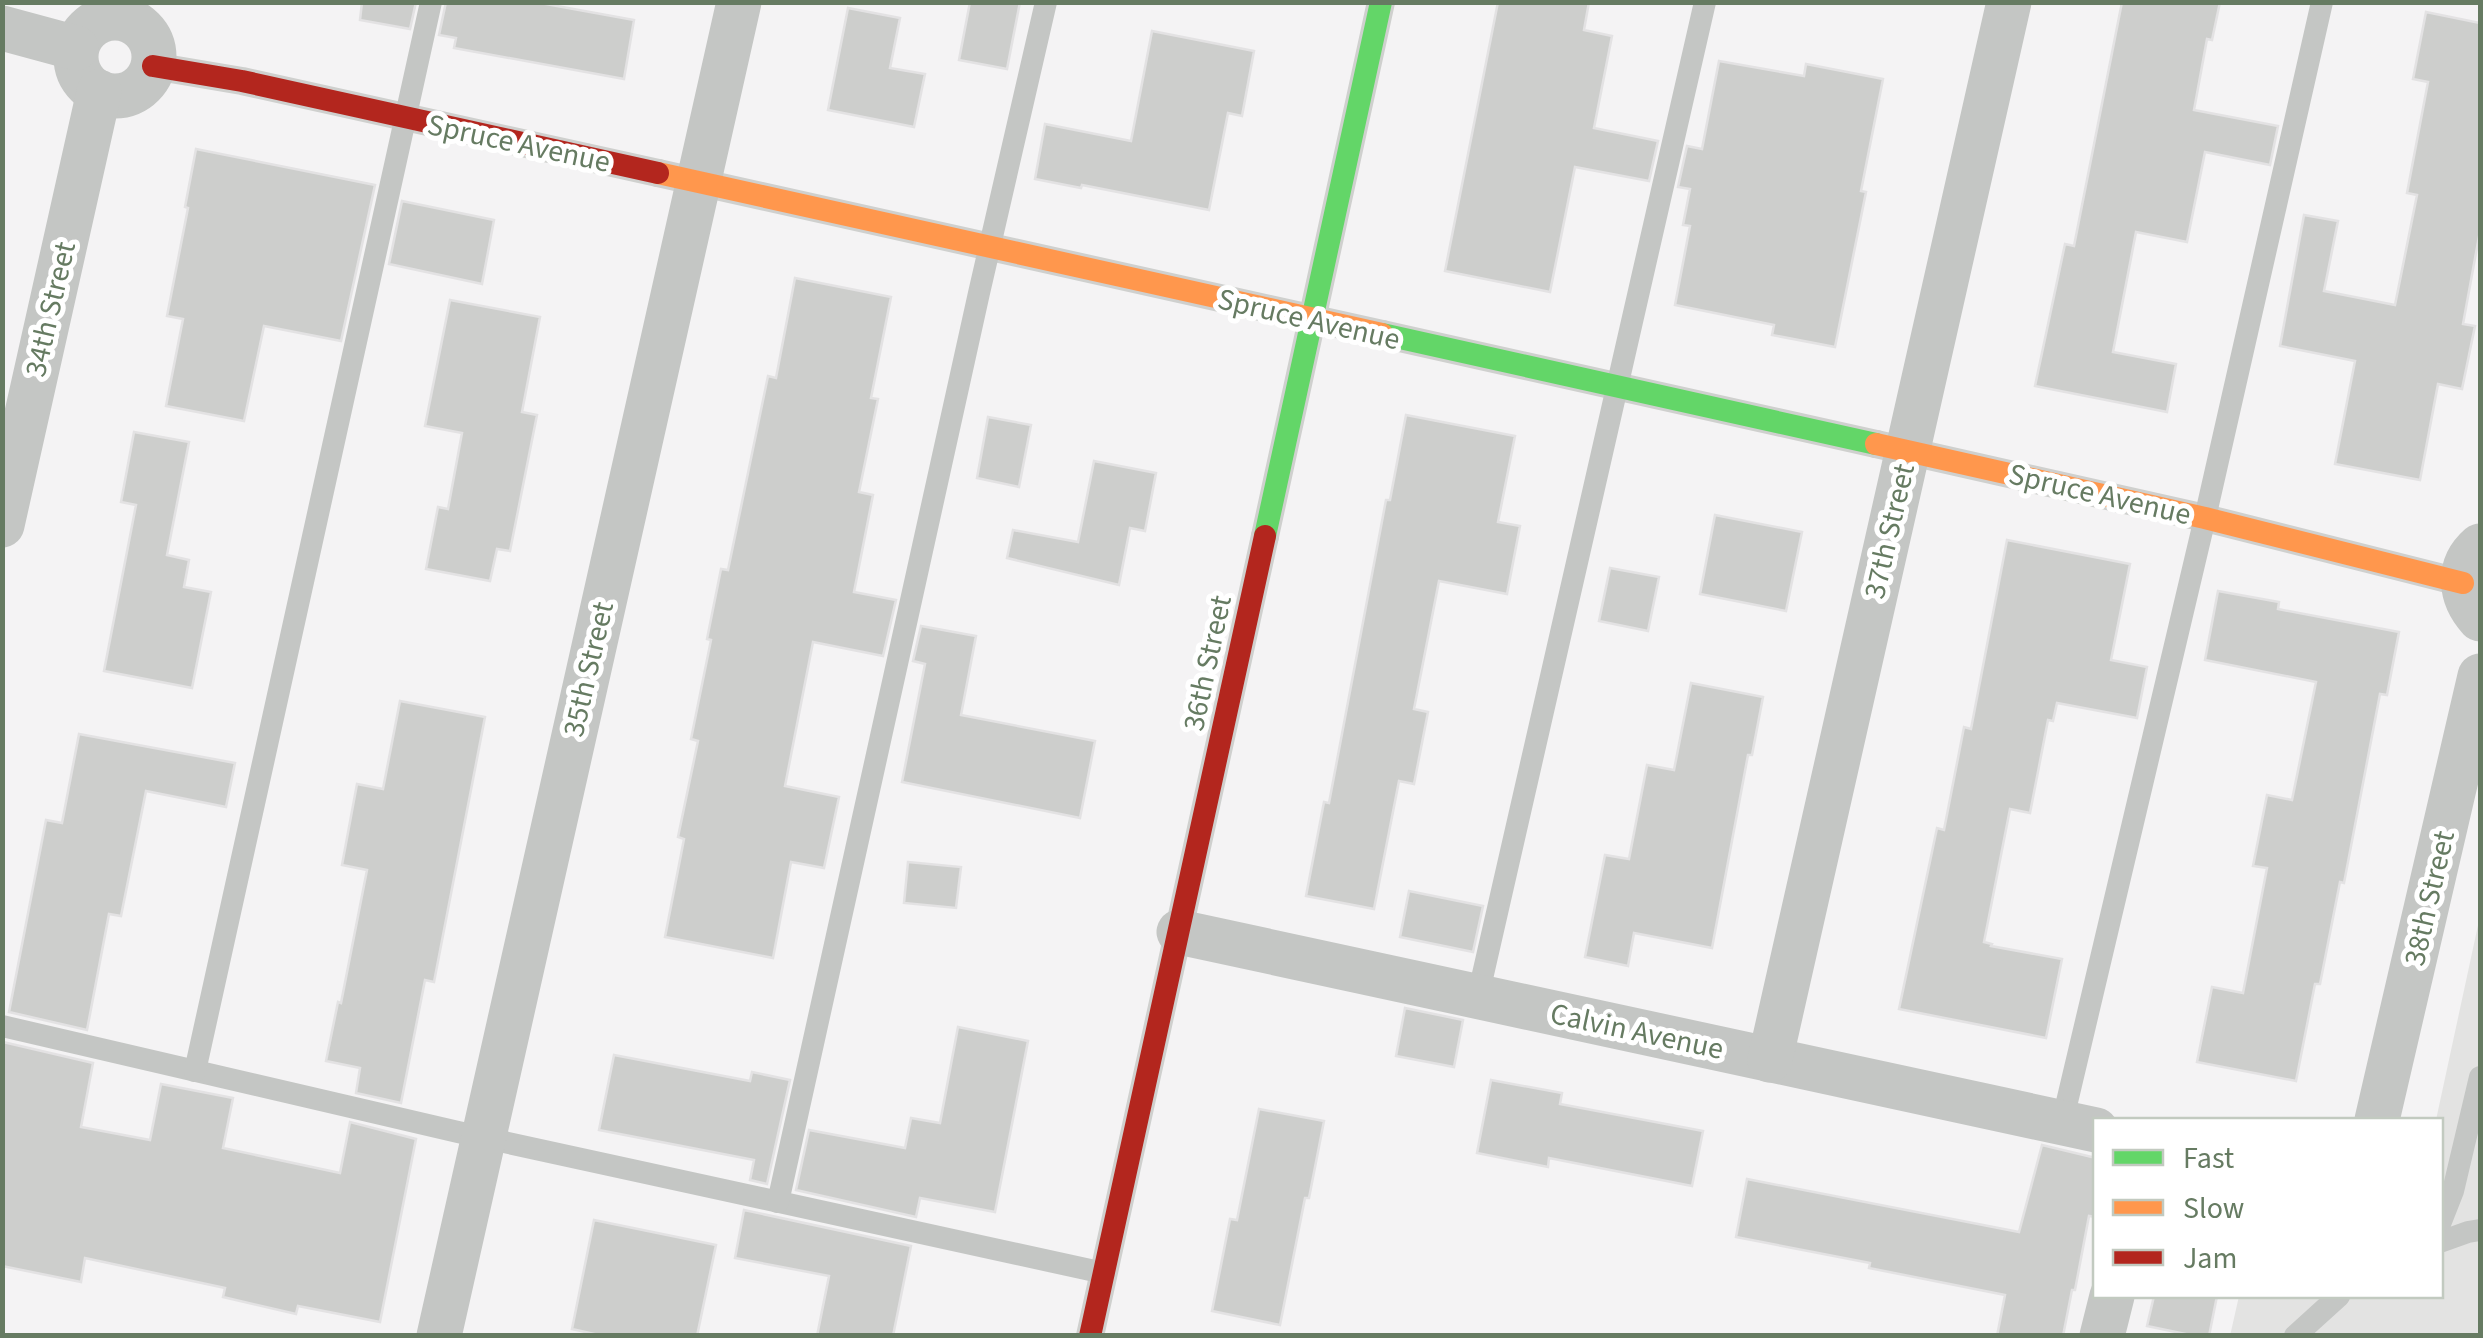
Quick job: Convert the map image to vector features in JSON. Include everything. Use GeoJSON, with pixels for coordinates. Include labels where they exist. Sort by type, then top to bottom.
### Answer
{"type":"FeatureCollection","features":[{"type":"Feature","properties":{"kind":"street","name":"35th Street"},"geometry":{"type":"LineString","coordinates":[[439,1336],[739,2]]}},
{"type":"Feature","properties":{"kind":"street","name":"36th Street"},"geometry":{"type":"LineString","coordinates":[[1090,1336],[1382,2]]}},
{"type":"Feature","properties":{"kind":"street","name":"37th Street"},"geometry":{"type":"LineString","coordinates":[[1770,1060],[2010,2]]}},
{"type":"Feature","properties":{"kind":"street"},"geometry":{"type":"LineString","coordinates":[[118,10],[146,33],[154,54],[153,66],[141,86],[110,96],[88,85],[79,74],[76,48],[90,25],[118,10]]}},
{"type":"Feature","properties":{"kind":"street"},"geometry":{"type":"LineString","coordinates":[[2,28],[76,48]]}},
{"type":"Feature","properties":{"kind":"street","name":"Spruce Avenue"},"geometry":{"type":"LineString","coordinates":[[153,66],[242,81],[1314,319],[2475,582]]}},
{"type":"Feature","properties":{"kind":"street","name":"34th Street"},"geometry":{"type":"LineString","coordinates":[[2,525],[99,92]]}},
{"type":"Feature","properties":{"kind":"street","name":"38th Street"},"geometry":{"type":"LineString","coordinates":[[2377,1118],[2480,676]]}},
{"type":"Feature","properties":{"kind":"street","name":"Calvin Avenue"},"geometry":{"type":"LineString","coordinates":[[1179,932],[2078,1127]]}},
{"type":"Feature","properties":{"kind":"street"},"geometry":{"type":"LineString","coordinates":[[2102,1336],[2112,1298]]}},
{"type":"Feature","properties":{"kind":"lane"},"geometry":{"type":"LineString","coordinates":[[195,1071],[431,2]]}},
{"type":"Feature","properties":{"kind":"lane"},"geometry":{"type":"LineString","coordinates":[[778,1202],[1046,2]]}},
{"type":"Feature","properties":{"kind":"lane"},"geometry":{"type":"LineString","coordinates":[[1478,996],[1705,2]]}},
{"type":"Feature","properties":{"kind":"lane"},"geometry":{"type":"LineString","coordinates":[[2078,1127],[2205,518],[2322,2]]}},
{"type":"Feature","properties":{"kind":"lane"},"geometry":{"type":"LineString","coordinates":[[2,1026],[483,1138],[1104,1273]]}},
{"type":"Feature","properties":{"kind":"lane"},"geometry":{"type":"LineString","coordinates":[[2443,1217],[2454,1190],[2479,1091]]}},
{"type":"Feature","properties":{"kind":"lane"},"geometry":{"type":"LineString","coordinates":[[2443,1241],[2480,1230]]}},
{"type":"Feature","properties":{"kind":"lane"},"geometry":{"type":"LineString","coordinates":[[2295,1336],[2338,1298]]}},
{"type":"Feature","properties":{"kind":"shaded area"},"geometry":{"type":"Polygon","coordinates":[[[2480,916],[2480,1335],[2230,1336],[2239,1298],[2443,1298],[2443,1118],[2436,1118],[2480,916]]]}},
{"type":"Feature","properties":{"kind":"building"},"geometry":{"type":"Polygon","coordinates":[[[362,2],[416,2],[410,29],[360,20],[362,2]]]}},
{"type":"Feature","properties":{"kind":"building"},"geometry":{"type":"Polygon","coordinates":[[[446,2],[535,2],[634,20],[624,79],[454,48],[456,38],[439,35],[446,2]]]}},
{"type":"Feature","properties":{"kind":"building"},"geometry":{"type":"Polygon","coordinates":[[[970,2],[1020,2],[1007,69],[959,60],[970,2]]]}},
{"type":"Feature","properties":{"kind":"building"},"geometry":{"type":"Polygon","coordinates":[[[1498,2],[1589,2],[1584,30],[1612,36],[1594,128],[1658,141],[1649,181],[1575,167],[1550,292],[1445,271],[1498,2]]]}},
{"type":"Feature","properties":{"kind":"building"},"geometry":{"type":"Polygon","coordinates":[[[2122,2],[2220,2],[2212,40],[2207,39],[2194,110],[2278,126],[2270,165],[2205,152],[2187,242],[2136,232],[2113,352],[2176,364],[2167,412],[2035,386],[2065,244],[2074,246],[2122,2]]]}},
{"type":"Feature","properties":{"kind":"building"},"geometry":{"type":"Polygon","coordinates":[[[848,8],[900,18],[890,68],[925,74],[914,127],[828,110],[848,8]]]}},
{"type":"Feature","properties":{"kind":"building"},"geometry":{"type":"Polygon","coordinates":[[[2426,12],[2480,23],[2480,231],[2463,324],[2475,326],[2462,389],[2438,384],[2420,480],[2335,464],[2355,361],[2280,346],[2304,215],[2338,221],[2324,291],[2395,305],[2417,195],[2407,193],[2428,82],[2413,79],[2426,12]]]}},
{"type":"Feature","properties":{"kind":"building"},"geometry":{"type":"Polygon","coordinates":[[[1152,31],[1254,51],[1242,116],[1228,113],[1209,210],[1035,179],[1045,124],[1131,141],[1152,31]]]}},
{"type":"Feature","properties":{"kind":"building"},"geometry":{"type":"Polygon","coordinates":[[[1719,61],[1804,76],[1806,64],[1883,79],[1861,191],[1866,192],[1835,347],[1772,335],[1774,325],[1675,305],[1690,226],[1683,225],[1690,189],[1678,187],[1687,146],[1702,149],[1719,61]]]}},
{"type":"Feature","properties":{"kind":"building"},"geometry":{"type":"Polygon","coordinates":[[[196,149],[375,185],[341,341],[264,326],[244,421],[166,406],[183,319],[167,316],[196,149]]]}},
{"type":"Feature","properties":{"kind":"building"},"geometry":{"type":"Polygon","coordinates":[[[402,201],[494,220],[482,284],[389,264],[402,201]]]}},
{"type":"Feature","properties":{"kind":"building"},"geometry":{"type":"Polygon","coordinates":[[[795,278],[891,297],[871,398],[878,399],[859,492],[873,495],[854,592],[896,600],[883,656],[813,642],[785,786],[839,797],[824,868],[791,862],[773,958],[665,937],[684,839],[678,837],[698,741],[691,739],[711,640],[707,639],[721,569],[728,570],[768,376],[776,378],[795,278]]]}},
{"type":"Feature","properties":{"kind":"building"},"geometry":{"type":"Polygon","coordinates":[[[450,300],[540,317],[522,412],[537,415],[510,551],[497,549],[490,581],[426,569],[438,507],[448,509],[462,433],[425,426],[450,300]]]}},
{"type":"Feature","properties":{"kind":"building"},"geometry":{"type":"Polygon","coordinates":[[[1406,415],[1515,436],[1498,522],[1520,526],[1507,594],[1439,581],[1414,709],[1428,712],[1414,784],[1399,781],[1374,909],[1306,896],[1324,802],[1329,803],[1386,500],[1390,500],[1406,415]]]}},
{"type":"Feature","properties":{"kind":"building"},"geometry":{"type":"Polygon","coordinates":[[[988,417],[1031,425],[1019,487],[977,478],[988,417]]]}},
{"type":"Feature","properties":{"kind":"building"},"geometry":{"type":"Polygon","coordinates":[[[134,432],[189,442],[167,555],[189,560],[184,587],[211,592],[192,688],[104,671],[136,505],[121,502],[134,432]]]}},
{"type":"Feature","properties":{"kind":"building"},"geometry":{"type":"Polygon","coordinates":[[[1094,461],[1156,473],[1145,531],[1130,528],[1119,585],[1007,558],[1013,530],[1078,542],[1094,461]]]}},
{"type":"Feature","properties":{"kind":"building"},"geometry":{"type":"Polygon","coordinates":[[[1715,515],[1802,532],[1786,611],[1700,594],[1715,515]]]}},
{"type":"Feature","properties":{"kind":"building"},"geometry":{"type":"Polygon","coordinates":[[[2007,540],[2130,564],[2111,660],[2147,667],[2137,718],[2057,703],[2053,721],[2048,720],[2030,813],[2010,809],[1984,942],[2062,959],[2046,1038],[1899,1009],[1937,828],[1944,830],[1964,727],[1971,729],[2007,540]]]}},
{"type":"Feature","properties":{"kind":"building"},"geometry":{"type":"Polygon","coordinates":[[[1610,568],[1659,577],[1648,631],[1599,621],[1610,568]]]}},
{"type":"Feature","properties":{"kind":"building"},"geometry":{"type":"Polygon","coordinates":[[[2218,591],[2279,602],[2278,609],[2399,632],[2387,695],[2380,694],[2344,883],[2340,882],[2320,984],[2315,984],[2296,1081],[2197,1062],[2212,987],[2243,993],[2267,868],[2253,866],[2267,795],[2292,800],[2316,682],[2205,660],[2218,591]]]}},
{"type":"Feature","properties":{"kind":"building"},"geometry":{"type":"Polygon","coordinates":[[[921,626],[976,636],[961,715],[1095,741],[1080,818],[902,782],[925,664],[913,661],[921,626]]]}},
{"type":"Feature","properties":{"kind":"building"},"geometry":{"type":"Polygon","coordinates":[[[1691,683],[1763,697],[1752,755],[1748,755],[1712,948],[1634,933],[1628,966],[1585,957],[1605,855],[1629,859],[1647,765],[1674,770],[1691,683]]]}},
{"type":"Feature","properties":{"kind":"building"},"geometry":{"type":"Polygon","coordinates":[[[400,701],[485,717],[434,982],[425,980],[401,1103],[356,1093],[360,1068],[326,1061],[367,870],[342,865],[357,784],[383,789],[400,701]]]}},
{"type":"Feature","properties":{"kind":"building"},"geometry":{"type":"Polygon","coordinates":[[[79,734],[235,763],[226,807],[146,791],[121,916],[109,914],[87,1030],[9,1012],[46,820],[62,823],[79,734]]]}},
{"type":"Feature","properties":{"kind":"building"},"geometry":{"type":"Polygon","coordinates":[[[908,862],[961,867],[956,908],[904,903],[908,862]]]}},
{"type":"Feature","properties":{"kind":"building"},"geometry":{"type":"Polygon","coordinates":[[[1409,891],[1483,906],[1473,952],[1400,937],[1409,891]]]}},
{"type":"Feature","properties":{"kind":"building"},"geometry":{"type":"Polygon","coordinates":[[[1405,1008],[1463,1020],[1454,1067],[1396,1056],[1405,1008]]]}},
{"type":"Feature","properties":{"kind":"building"},"geometry":{"type":"Polygon","coordinates":[[[958,1027],[1028,1041],[995,1212],[920,1198],[916,1217],[796,1190],[809,1130],[905,1148],[911,1118],[940,1123],[958,1027]]]}},
{"type":"Feature","properties":{"kind":"building"},"geometry":{"type":"Polygon","coordinates":[[[3,1042],[93,1063],[81,1127],[150,1140],[161,1084],[233,1098],[223,1148],[340,1173],[350,1122],[416,1139],[380,1322],[298,1306],[296,1314],[223,1297],[225,1288],[85,1258],[81,1282],[2,1266],[3,1042]]]}},
{"type":"Feature","properties":{"kind":"building"},"geometry":{"type":"Polygon","coordinates":[[[614,1055],[750,1081],[752,1072],[790,1080],[767,1184],[750,1180],[754,1160],[599,1130],[614,1055]]]}},
{"type":"Feature","properties":{"kind":"building"},"geometry":{"type":"Polygon","coordinates":[[[1491,1080],[1562,1093],[1560,1104],[1703,1131],[1692,1186],[1549,1158],[1548,1167],[1477,1153],[1491,1080]]]}},
{"type":"Feature","properties":{"kind":"building"},"geometry":{"type":"Polygon","coordinates":[[[1259,1109],[1324,1121],[1280,1325],[1212,1311],[1230,1219],[1237,1220],[1259,1109]]]}},
{"type":"Feature","properties":{"kind":"building"},"geometry":{"type":"Polygon","coordinates":[[[2042,1145],[2093,1157],[2093,1217],[2089,1216],[2063,1336],[1997,1336],[2005,1295],[1736,1237],[1747,1179],[2019,1232],[2042,1145]]]}},
{"type":"Feature","properties":{"kind":"building"},"geometry":{"type":"Polygon","coordinates":[[[744,1210],[911,1246],[893,1336],[817,1336],[829,1276],[735,1258],[744,1210]]]}},
{"type":"Feature","properties":{"kind":"building"},"geometry":{"type":"Polygon","coordinates":[[[594,1220],[716,1245],[697,1336],[603,1336],[572,1329],[594,1220]]]}},
{"type":"Feature","properties":{"kind":"building"},"geometry":{"type":"Polygon","coordinates":[[[2154,1298],[2217,1298],[2209,1336],[2147,1326],[2154,1298]]]}},
{"type":"Feature","properties":{"kind":"traffic: fast"},"geometry":{"type":"LineString","coordinates":[[1265,536],[1381,2]]}},
{"type":"Feature","properties":{"kind":"traffic: fast"},"geometry":{"type":"LineString","coordinates":[[1382,334],[1876,444]]}},
{"type":"Feature","properties":{"kind":"traffic: slow"},"geometry":{"type":"LineString","coordinates":[[658,173],[1382,334]]}},
{"type":"Feature","properties":{"kind":"traffic: slow"},"geometry":{"type":"LineString","coordinates":[[1876,444],[2205,518],[2463,583]]}},
{"type":"Feature","properties":{"kind":"traffic: jam"},"geometry":{"type":"LineString","coordinates":[[153,66],[242,81],[658,173]]}},
{"type":"Feature","properties":{"kind":"traffic: jam"},"geometry":{"type":"LineString","coordinates":[[1090,1336],[1265,536]]}}]}
